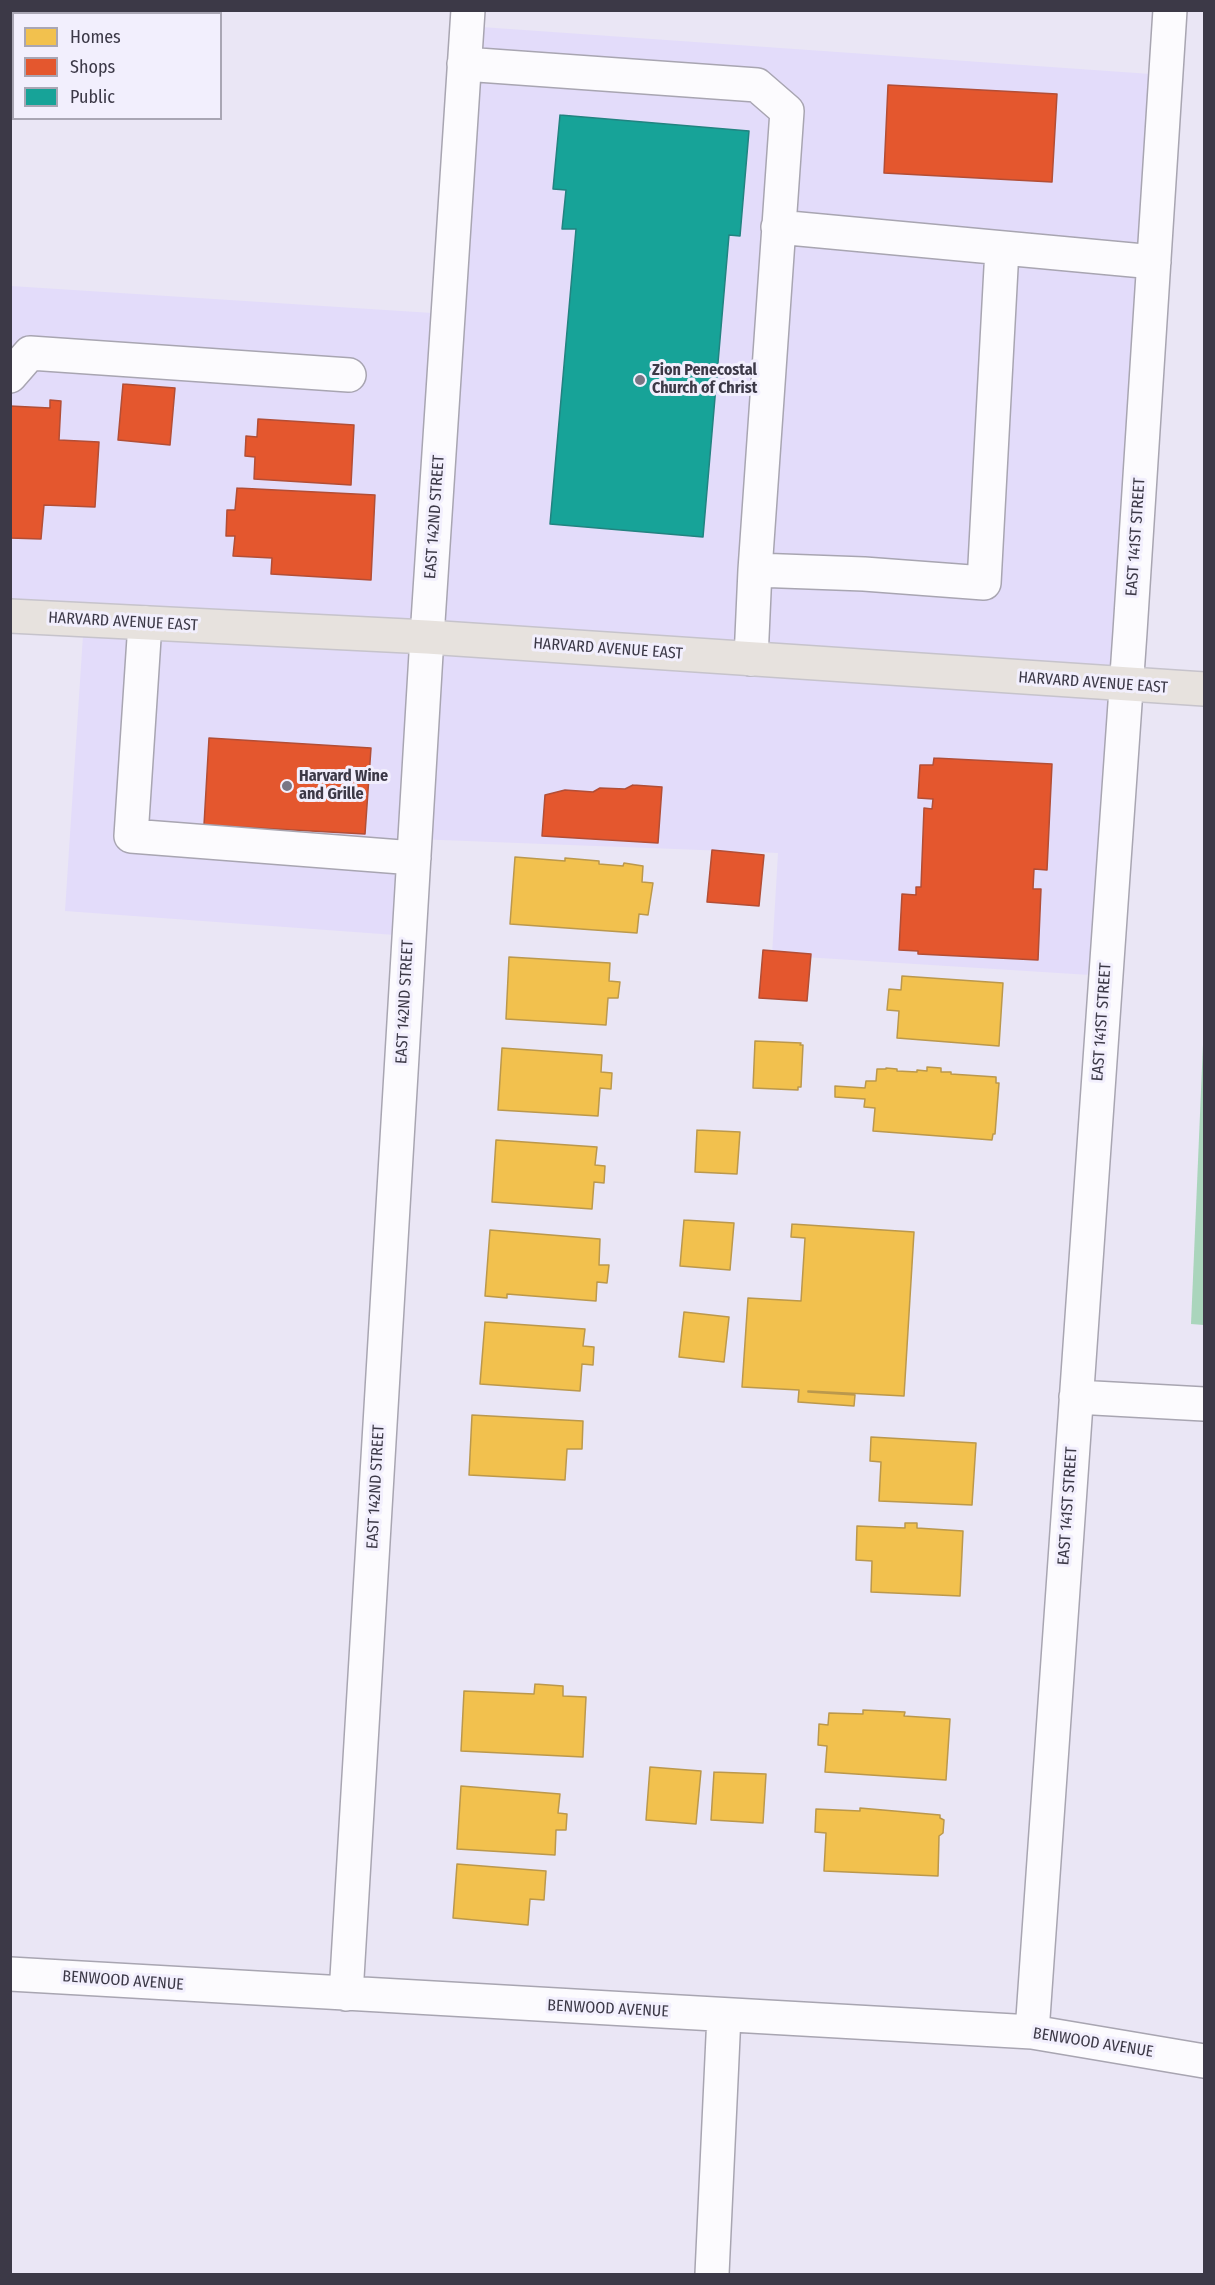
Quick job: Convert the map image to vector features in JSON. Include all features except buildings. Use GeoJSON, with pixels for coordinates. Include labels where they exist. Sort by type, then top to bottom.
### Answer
{"type":"FeatureCollection","features":[{"type":"Feature","properties":{"kind":"main road","name":"HARVARD AVENUE EAST"},"geometry":{"type":"LineString","coordinates":[[10,616],[427,637],[1126,686],[1204,689]]}},
{"type":"Feature","properties":{"kind":"street","name":"EAST 142ND STREET"},"geometry":{"type":"LineString","coordinates":[[346,1994],[427,637],[468,10]]}},
{"type":"Feature","properties":{"kind":"street","name":"EAST 141ST STREET"},"geometry":{"type":"LineString","coordinates":[[1032,2032],[1126,686],[1170,10]]}},
{"type":"Feature","properties":{"kind":"street"},"geometry":{"type":"LineString","coordinates":[[465,64],[757,85],[787,111],[755,570],[751,659]]}},
{"type":"Feature","properties":{"kind":"street"},"geometry":{"type":"LineString","coordinates":[[778,227],[1154,262]]}},
{"type":"Feature","properties":{"kind":"street"},"geometry":{"type":"LineString","coordinates":[[755,570],[864,574],[984,583],[1002,249]]}},
{"type":"Feature","properties":{"kind":"street"},"geometry":{"type":"LineString","coordinates":[[10,376],[30,353],[348,375]]}},
{"type":"Feature","properties":{"kind":"street"},"geometry":{"type":"LineString","coordinates":[[145,623],[131,836],[414,858]]}},
{"type":"Feature","properties":{"kind":"street"},"geometry":{"type":"LineString","coordinates":[[1076,1397],[1204,1404]]}},
{"type":"Feature","properties":{"kind":"street","name":"BENWOOD AVENUE"},"geometry":{"type":"LineString","coordinates":[[10,1974],[1032,2032],[1204,2061]]}},
{"type":"Feature","properties":{"kind":"street"},"geometry":{"type":"LineString","coordinates":[[712,2274],[724,2015]]}},
{"type":"Feature","properties":{"kind":"shaded area"},"geometry":{"type":"Polygon","coordinates":[[[467,26],[1165,75],[1106,976],[772,955],[778,853],[415,839],[409,936],[65,911],[84,620],[11,616],[11,286],[448,314],[467,26]]]}},
{"type":"Feature","properties":{"kind":"green space"},"geometry":{"type":"Polygon","coordinates":[[[1204,1021],[1204,1325],[1191,1324],[1204,1021]]]}},
{"type":"Feature","properties":{"kind":"place","name":"Zion Penecostal Church of Christ"},"geometry":{"type":"Point","coordinates":[640,380]}},
{"type":"Feature","properties":{"kind":"place","name":"Harvard Wine and Grille"},"geometry":{"type":"Point","coordinates":[287,786]}}]}
